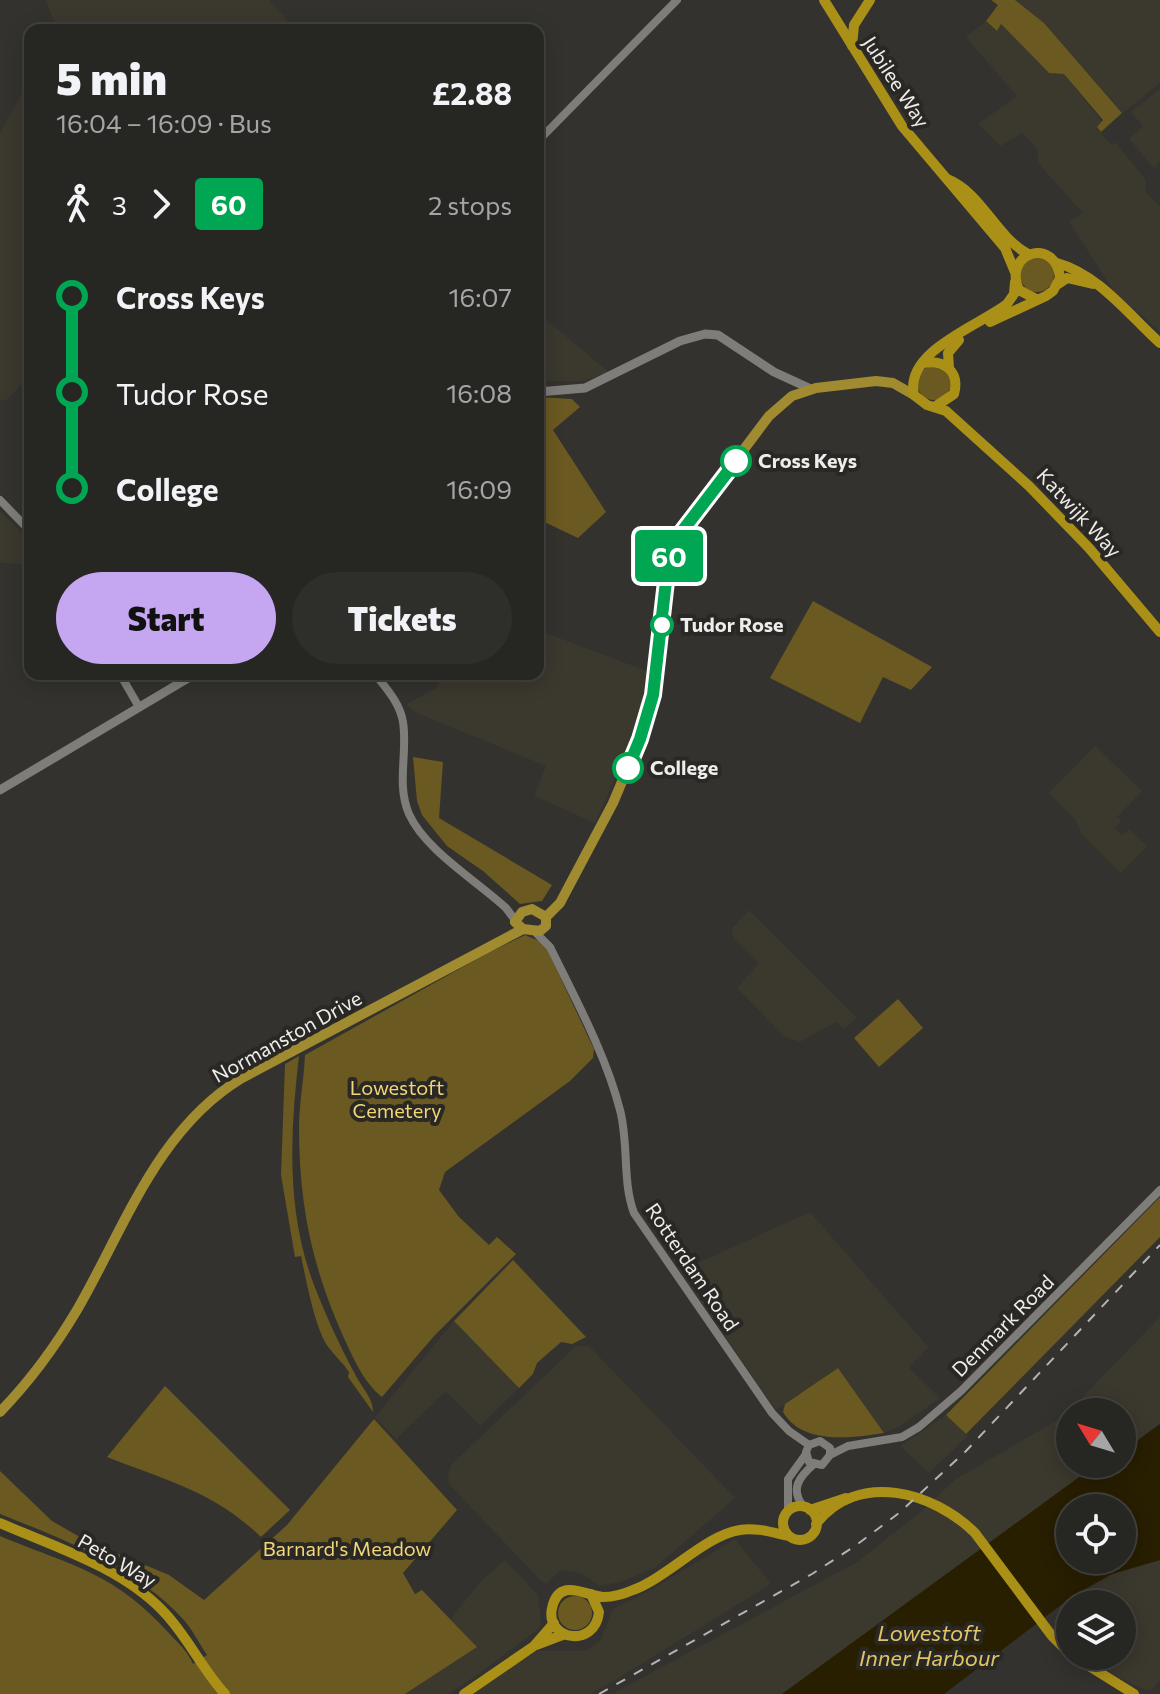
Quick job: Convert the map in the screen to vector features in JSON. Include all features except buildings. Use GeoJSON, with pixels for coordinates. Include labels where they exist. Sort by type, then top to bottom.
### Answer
{"type":"FeatureCollection","features":[{"type":"Feature","properties":{"kind":"highway","name":"Jubilee Way"},"geometry":{"type":"LineString","coordinates":[[824,0],[902,126],[1005,248],[1015,277]]}},
{"type":"Feature","properties":{"kind":"highway"},"geometry":{"type":"LineString","coordinates":[[852,46],[852,29],[870,0]]}},
{"type":"Feature","properties":{"kind":"highway"},"geometry":{"type":"LineString","coordinates":[[835,18],[845,23],[857,17]]}},
{"type":"Feature","properties":{"kind":"highway","name":"Jubilee Way"},"geometry":{"type":"LineString","coordinates":[[947,179],[956,182],[1013,244],[1028,254]]}},
{"type":"Feature","properties":{"kind":"highway"},"geometry":{"type":"LineString","coordinates":[[1095,284],[1067,278],[1050,294],[955,343],[948,353],[949,368],[956,382],[954,394],[936,406],[927,405],[914,395],[912,384],[915,372],[938,347],[1007,304],[1014,294],[1020,262],[1028,254],[1047,255],[1057,263],[1083,273],[1160,343]]}},
{"type":"Feature","properties":{"kind":"highway"},"geometry":{"type":"LineString","coordinates":[[1057,263],[1058,284]]}},
{"type":"Feature","properties":{"kind":"highway"},"geometry":{"type":"LineString","coordinates":[[1015,277],[1022,293],[1036,299]]}},
{"type":"Feature","properties":{"kind":"highway"},"geometry":{"type":"LineString","coordinates":[[923,363],[938,362],[949,368]]}},
{"type":"Feature","properties":{"kind":"highway","name":"Katwijk Way"},"geometry":{"type":"LineString","coordinates":[[954,394],[955,411],[965,427]]}},
{"type":"Feature","properties":{"kind":"highway","name":"Katwijk Way"},"geometry":{"type":"LineString","coordinates":[[936,406],[965,427],[1061,518],[1160,632]]}},
{"type":"Feature","properties":{"kind":"highway"},"geometry":{"type":"LineString","coordinates":[[760,1530],[772,1526],[786,1514],[880,1492],[912,1495],[931,1501],[961,1519],[989,1550],[1056,1640]]}},
{"type":"Feature","properties":{"kind":"highway"},"geometry":{"type":"LineString","coordinates":[[599,1612],[620,1595],[659,1578],[724,1535],[739,1530],[760,1530],[799,1539],[809,1537],[828,1512],[856,1497]]}},
{"type":"Feature","properties":{"kind":"highway"},"geometry":{"type":"LineString","coordinates":[[807,1508],[816,1524]]}},
{"type":"Feature","properties":{"kind":"highway"},"geometry":{"type":"LineString","coordinates":[[786,1514],[784,1528],[789,1536]]}},
{"type":"Feature","properties":{"kind":"highway","name":"Peto Way"},"geometry":{"type":"LineString","coordinates":[[0,1523],[101,1567],[145,1595],[179,1630],[225,1694]]}},
{"type":"Feature","properties":{"kind":"highway"},"geometry":{"type":"LineString","coordinates":[[591,1594],[599,1612],[597,1623],[588,1633],[573,1637],[565,1634],[554,1623],[552,1607],[559,1595],[574,1589],[603,1597],[620,1595]]}},
{"type":"Feature","properties":{"kind":"highway"},"geometry":{"type":"LineString","coordinates":[[534,1646],[554,1623]]}},
{"type":"Feature","properties":{"kind":"highway"},"geometry":{"type":"LineString","coordinates":[[464,1694],[534,1646],[565,1634]]}},
{"type":"Feature","properties":{"kind":"highway"},"geometry":{"type":"LineString","coordinates":[[1096,1670],[1134,1694]]}},
{"type":"Feature","properties":{"kind":"main road"},"geometry":{"type":"LineString","coordinates":[[544,391],[585,388],[680,341],[705,334],[718,335],[785,378],[811,389]]}},
{"type":"Feature","properties":{"kind":"main road"},"geometry":{"type":"LineString","coordinates":[[893,383],[915,372]]}},
{"type":"Feature","properties":{"kind":"main road"},"geometry":{"type":"LineString","coordinates":[[785,378],[790,389],[786,400]]}},
{"type":"Feature","properties":{"kind":"main road"},"geometry":{"type":"LineString","coordinates":[[519,921],[535,932],[543,929],[613,803],[641,737],[653,695],[667,566],[672,546],[769,416],[786,400],[811,389],[876,381],[893,383],[914,395]]}},
{"type":"Feature","properties":{"kind":"main road"},"geometry":{"type":"LineString","coordinates":[[0,790],[185,680]]}},
{"type":"Feature","properties":{"kind":"main road","name":"Normanston Drive"},"geometry":{"type":"LineString","coordinates":[[0,1412],[34,1374],[76,1312],[119,1229],[161,1158],[225,1088],[502,939],[535,909],[563,897]]}},
{"type":"Feature","properties":{"kind":"main road"},"geometry":{"type":"LineString","coordinates":[[535,909],[547,920]]}},
{"type":"Feature","properties":{"kind":"street"},"geometry":{"type":"LineString","coordinates":[[544,135],[677,0]]}},
{"type":"Feature","properties":{"kind":"street"},"geometry":{"type":"LineString","coordinates":[[0,500],[24,525]]}},
{"type":"Feature","properties":{"kind":"street"},"geometry":{"type":"LineString","coordinates":[[123,680],[139,707]]}},
{"type":"Feature","properties":{"kind":"street"},"geometry":{"type":"LineString","coordinates":[[380,680],[392,695],[403,722],[402,776],[410,817],[429,842],[519,921]]}},
{"type":"Feature","properties":{"kind":"street","name":"Rotterdam Road"},"geometry":{"type":"LineString","coordinates":[[547,920],[550,947],[589,1030],[620,1111],[629,1197],[634,1213],[772,1413],[808,1448]]}},
{"type":"Feature","properties":{"kind":"street","name":"Rotterdam Road"},"geometry":{"type":"LineString","coordinates":[[535,932],[550,947]]}},
{"type":"Feature","properties":{"kind":"street","name":"Denmark Road"},"geometry":{"type":"LineString","coordinates":[[830,1455],[848,1446],[902,1437],[919,1427],[961,1391],[1160,1190]]}},
{"type":"Feature","properties":{"kind":"street"},"geometry":{"type":"LineString","coordinates":[[786,1514],[788,1479],[808,1448],[816,1441],[824,1442],[830,1448],[830,1455],[826,1463],[814,1464],[809,1462],[808,1448]]}},
{"type":"Feature","properties":{"kind":"street","name":"Denmark Road"},"geometry":{"type":"LineString","coordinates":[[824,1442],[848,1446]]}},
{"type":"Feature","properties":{"kind":"street"},"geometry":{"type":"LineString","coordinates":[[807,1508],[798,1501],[796,1487],[814,1464]]}},
{"type":"Feature","properties":{"kind":"shaded area"},"geometry":{"type":"Polygon","coordinates":[[[46,0],[269,0],[291,24],[55,24],[46,0]]]}},
{"type":"Feature","properties":{"kind":"shaded area"},"geometry":{"type":"Polygon","coordinates":[[[1015,0],[1160,0],[1160,83],[1123,113],[1044,23],[1015,0]]]}},
{"type":"Feature","properties":{"kind":"shaded area"},"geometry":{"type":"Polygon","coordinates":[[[986,21],[996,31],[1001,24],[1049,73],[1064,74],[1102,122],[1097,128],[1111,145],[1115,142],[1146,180],[1145,192],[1160,207],[1160,331],[1115,293],[1069,222],[1083,213],[1038,163],[1038,150],[1022,133],[1001,146],[978,124],[1017,96],[966,37],[986,21]]]}},
{"type":"Feature","properties":{"kind":"shaded area"},"geometry":{"type":"Polygon","coordinates":[[[1160,89],[1160,161],[1154,168],[1129,139],[1143,126],[1131,112],[1160,89]]]}},
{"type":"Feature","properties":{"kind":"shaded area"},"geometry":{"type":"Polygon","coordinates":[[[24,90],[24,382],[8,399],[0,401],[0,133],[24,90]]]}},
{"type":"Feature","properties":{"kind":"shaded area"},"geometry":{"type":"Polygon","coordinates":[[[544,318],[610,373],[582,381],[544,381],[544,318]]]}},
{"type":"Feature","properties":{"kind":"shaded area"},"geometry":{"type":"Polygon","coordinates":[[[0,511],[24,535],[24,564],[0,563],[0,511]]]}},
{"type":"Feature","properties":{"kind":"shaded area"},"geometry":{"type":"Polygon","coordinates":[[[544,632],[652,673],[632,740],[595,823],[534,796],[546,766],[417,713],[407,706],[435,689],[440,680],[544,680],[544,632]]]}},
{"type":"Feature","properties":{"kind":"shaded area"},"geometry":{"type":"Polygon","coordinates":[[[1095,746],[1142,791],[1117,817],[1121,821],[1115,828],[1122,836],[1129,829],[1147,846],[1121,873],[1082,835],[1075,819],[1049,793],[1095,746]]]}},
{"type":"Feature","properties":{"kind":"shaded area"},"geometry":{"type":"Polygon","coordinates":[[[749,910],[857,1018],[844,1029],[836,1022],[800,1042],[785,1037],[737,988],[759,963],[733,937],[732,928],[749,910]]]}},
{"type":"Feature","properties":{"kind":"shaded area"},"geometry":{"type":"Polygon","coordinates":[[[810,1212],[928,1347],[909,1368],[940,1398],[899,1427],[884,1433],[838,1368],[776,1410],[680,1271],[810,1212]]]}},
{"type":"Feature","properties":{"kind":"shaded area"},"geometry":{"type":"Polygon","coordinates":[[[1160,1317],[1160,1423],[1136,1441],[1136,1398],[1081,1398],[1160,1317]]]}},
{"type":"Feature","properties":{"kind":"shaded area"},"geometry":{"type":"Polygon","coordinates":[[[454,1321],[519,1388],[480,1426],[446,1391],[396,1439],[375,1417],[454,1321]]]}},
{"type":"Feature","properties":{"kind":"shaded area"},"geometry":{"type":"Polygon","coordinates":[[[576,1346],[589,1346],[735,1498],[656,1567],[621,1582],[599,1586],[581,1573],[561,1570],[546,1584],[540,1580],[449,1484],[448,1474],[451,1465],[576,1346]]]}},
{"type":"Feature","properties":{"kind":"shaded area"},"geometry":{"type":"Polygon","coordinates":[[[946,1415],[968,1436],[929,1473],[900,1446],[946,1415]]]}},
{"type":"Feature","properties":{"kind":"shaded area"},"geometry":{"type":"Polygon","coordinates":[[[1056,1421],[1056,1478],[1078,1478],[783,1694],[612,1694],[857,1562],[917,1515],[956,1479],[1056,1421]]]}},
{"type":"Feature","properties":{"kind":"shaded area"},"geometry":{"type":"Polygon","coordinates":[[[735,1539],[771,1584],[612,1682],[590,1694],[469,1694],[536,1651],[585,1651],[600,1641],[613,1609],[735,1539]]]}},
{"type":"Feature","properties":{"kind":"shaded area"},"geometry":{"type":"Polygon","coordinates":[[[505,1560],[538,1595],[541,1623],[538,1629],[448,1694],[405,1694],[476,1647],[451,1619],[480,1582],[505,1560]]]}},
{"type":"Feature","properties":{"kind":"shaded area"},"geometry":{"type":"Polygon","coordinates":[[[1160,1560],[1160,1680],[1148,1691],[1109,1670],[1136,1670],[1136,1590],[1086,1590],[1112,1574],[1136,1574],[1136,1567],[1160,1560]]]}},
{"type":"Feature","properties":{"kind":"green space"},"geometry":{"type":"Polygon","coordinates":[[[991,0],[1015,0],[1044,23],[1122,113],[1101,132],[1097,127],[1103,120],[1064,74],[1049,73],[1001,24],[997,31],[986,21],[998,5],[991,0]]]}},
{"type":"Feature","properties":{"kind":"green space"},"geometry":{"type":"Polygon","coordinates":[[[1037,258],[1049,263],[1054,275],[1049,287],[1037,292],[1025,287],[1020,275],[1025,263],[1037,258]]]}},
{"type":"Feature","properties":{"kind":"green space"},"geometry":{"type":"Polygon","coordinates":[[[934,366],[946,371],[951,383],[946,395],[934,400],[922,395],[917,383],[922,371],[934,366]]]}},
{"type":"Feature","properties":{"kind":"green space"},"geometry":{"type":"Polygon","coordinates":[[[544,397],[572,399],[580,407],[553,430],[606,512],[578,538],[544,522],[544,397]]]}},
{"type":"Feature","properties":{"kind":"green space"},"geometry":{"type":"Polygon","coordinates":[[[813,601],[932,667],[911,690],[883,677],[860,723],[770,678],[813,601]]]}},
{"type":"Feature","properties":{"kind":"green space"},"geometry":{"type":"Polygon","coordinates":[[[413,757],[443,762],[439,818],[552,885],[542,901],[520,904],[483,871],[447,846],[422,815],[417,801],[413,757]]]}},
{"type":"Feature","properties":{"kind":"green space","name":"Lowestoft Cemetery"},"geometry":{"type":"Polygon","coordinates":[[[525,935],[544,943],[594,1049],[593,1058],[570,1081],[445,1172],[439,1190],[459,1217],[489,1245],[497,1237],[516,1254],[434,1336],[382,1397],[364,1377],[343,1336],[323,1285],[309,1235],[302,1183],[299,1119],[305,1055],[525,935]]]}},
{"type":"Feature","properties":{"kind":"green space"},"geometry":{"type":"Polygon","coordinates":[[[898,999],[923,1028],[879,1067],[854,1038],[898,999]]]}},
{"type":"Feature","properties":{"kind":"green space"},"geometry":{"type":"Polygon","coordinates":[[[299,1056],[292,1143],[299,1229],[319,1297],[357,1379],[369,1397],[373,1412],[348,1377],[349,1372],[324,1340],[301,1256],[295,1257],[281,1175],[285,1064],[299,1056]]]}},
{"type":"Feature","properties":{"kind":"green space"},"geometry":{"type":"Polygon","coordinates":[[[1160,1197],[1160,1237],[966,1434],[946,1415],[1160,1197]]]}},
{"type":"Feature","properties":{"kind":"green space"},"geometry":{"type":"Polygon","coordinates":[[[513,1260],[586,1337],[572,1344],[561,1342],[537,1363],[533,1374],[519,1388],[454,1321],[513,1260]]]}},
{"type":"Feature","properties":{"kind":"green space"},"geometry":{"type":"Polygon","coordinates":[[[838,1368],[884,1433],[828,1437],[802,1430],[791,1423],[783,1412],[785,1404],[838,1368]]]}},
{"type":"Feature","properties":{"kind":"green space"},"geometry":{"type":"Polygon","coordinates":[[[165,1386],[290,1510],[261,1537],[225,1508],[207,1498],[107,1457],[165,1386]]]}},
{"type":"Feature","properties":{"kind":"green space","name":"Barnard's Meadow"},"geometry":{"type":"Polygon","coordinates":[[[374,1419],[457,1510],[403,1573],[415,1594],[422,1590],[477,1647],[405,1694],[0,1694],[0,1536],[89,1572],[127,1594],[178,1642],[193,1664],[207,1655],[183,1619],[164,1600],[121,1569],[0,1514],[0,1471],[52,1521],[85,1540],[169,1575],[204,1600],[287,1525],[374,1419]]]}},
{"type":"Feature","properties":{"kind":"green space"},"geometry":{"type":"Polygon","coordinates":[[[575,1596],[587,1601],[592,1613],[587,1625],[575,1630],[563,1625],[558,1613],[563,1601],[575,1596]]]}},
{"type":"Feature","properties":{"kind":"water","name":"Lowestoft Inner Harbour"},"geometry":{"type":"Polygon","coordinates":[[[1160,1424],[1160,1560],[1136,1567],[1136,1494],[1056,1494],[1056,1574],[1112,1574],[1083,1590],[1056,1590],[1056,1609],[944,1694],[782,1694],[1078,1478],[1136,1478],[1136,1442],[1160,1424]]]}},
{"type":"Feature","properties":{"kind":"railway"},"geometry":{"type":"LineString","coordinates":[[599,1694],[812,1574],[899,1513],[966,1451],[1160,1245]]}},
{"type":"Feature","properties":{"kind":"bus line","name":"60"},"geometry":{"type":"LineString","coordinates":[[628,768],[653,695],[667,566],[672,546],[736,461]]}},
{"type":"Feature","properties":{"kind":"place","name":"Cross Keys"},"geometry":{"type":"Point","coordinates":[736,461]}},
{"type":"Feature","properties":{"kind":"place","name":"Tudor Rose"},"geometry":{"type":"Point","coordinates":[662,625]}},
{"type":"Feature","properties":{"kind":"place","name":"College"},"geometry":{"type":"Point","coordinates":[628,768]}}]}
